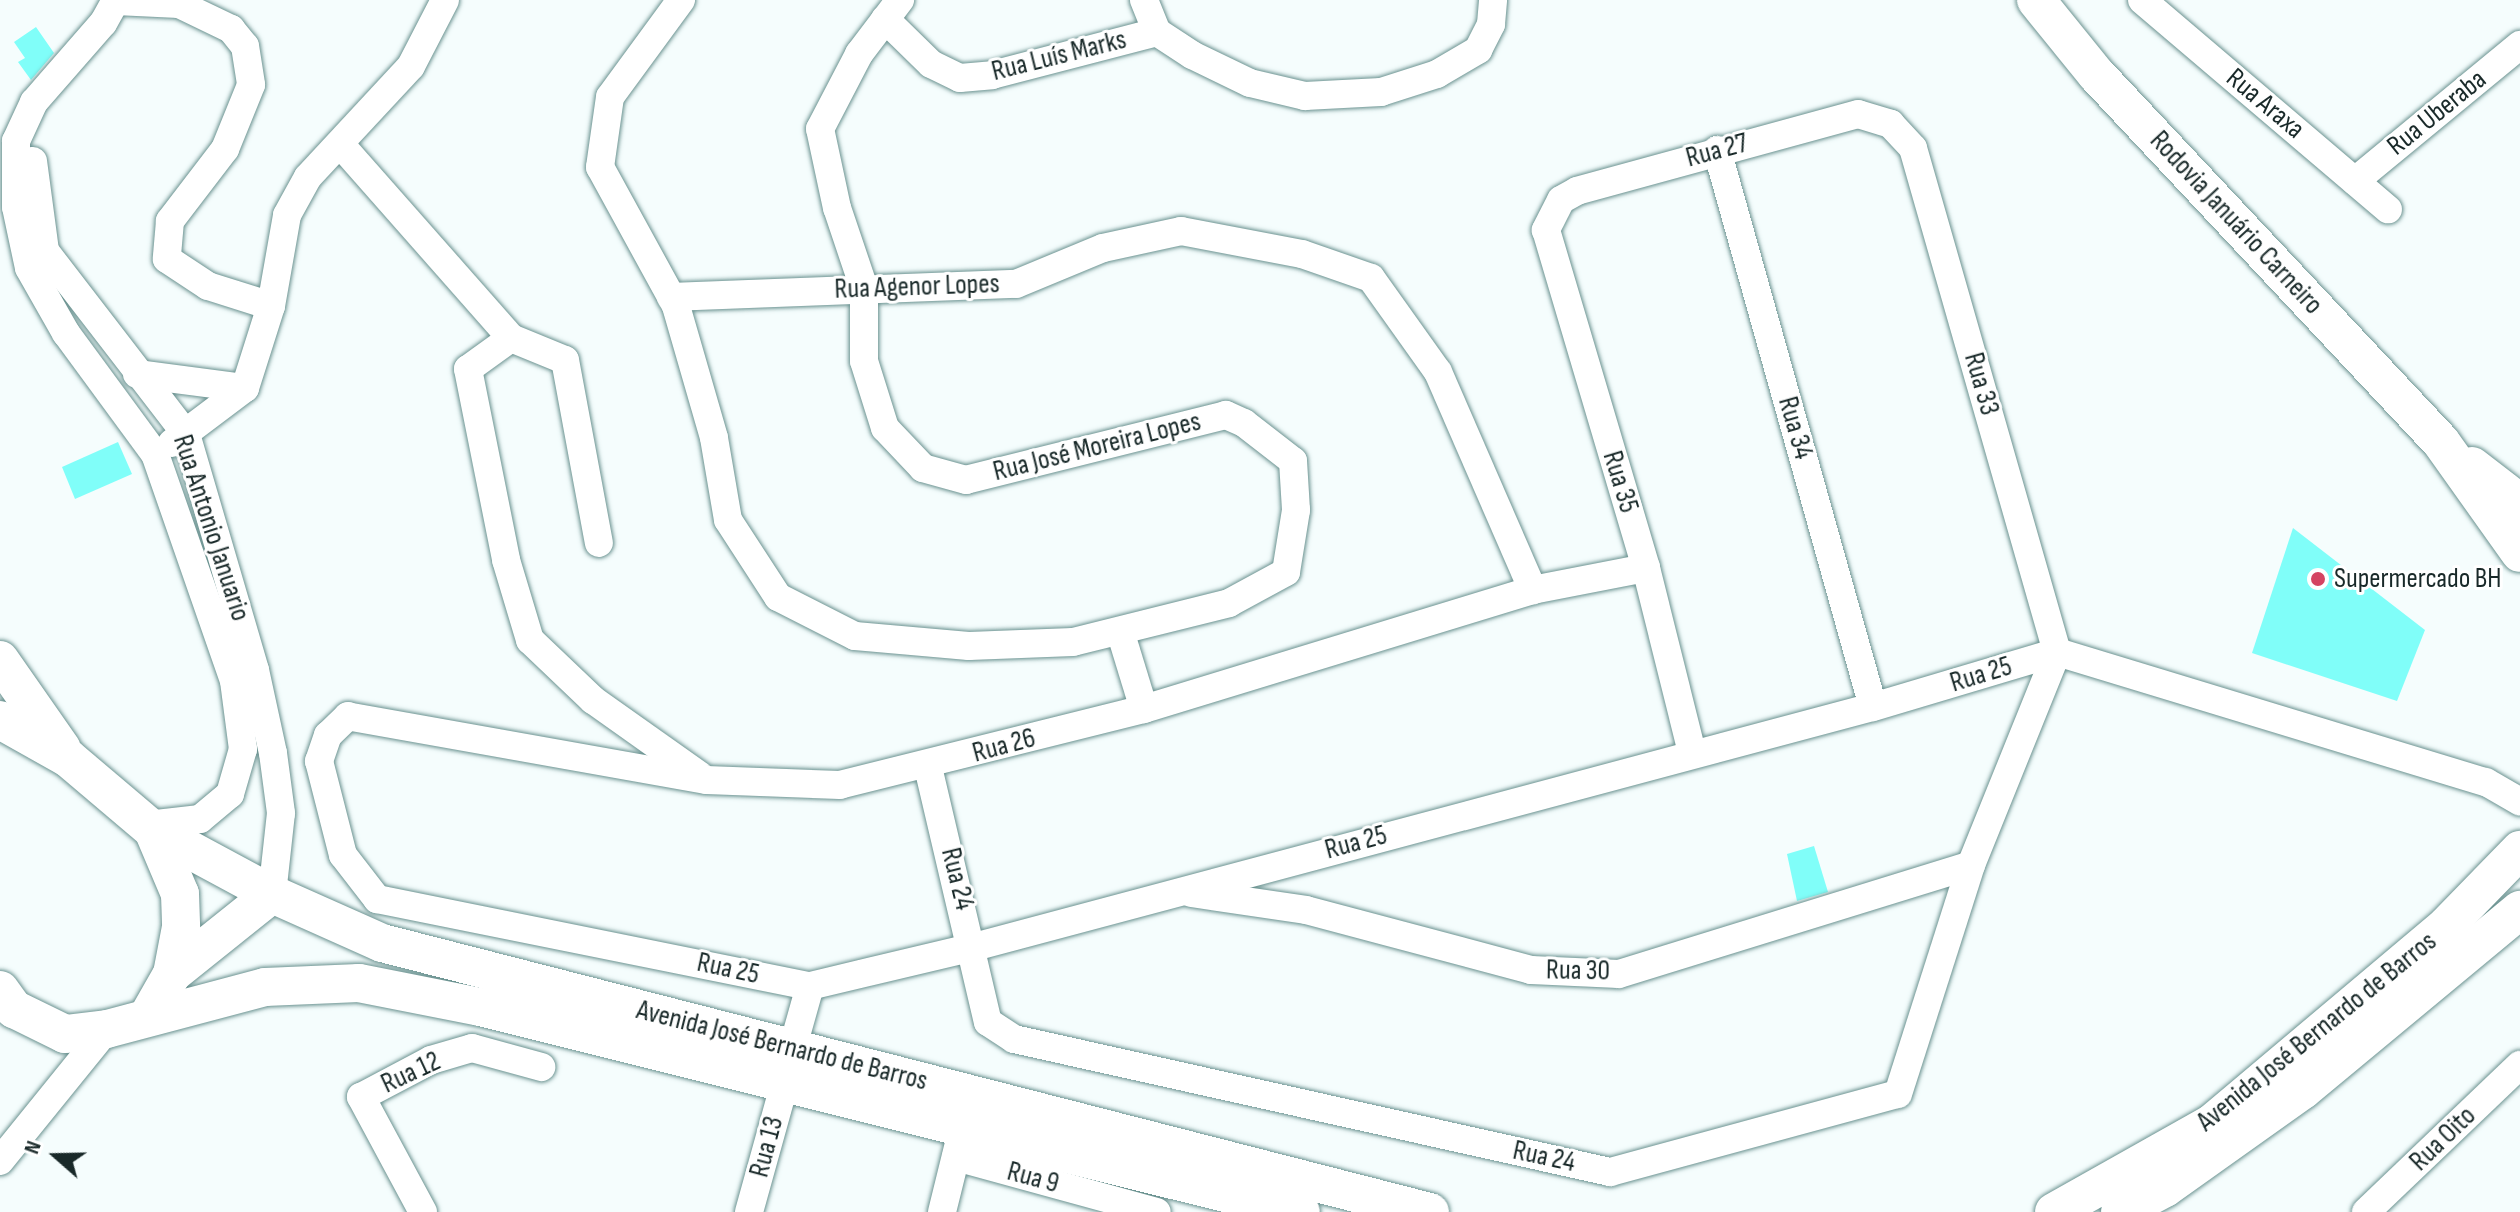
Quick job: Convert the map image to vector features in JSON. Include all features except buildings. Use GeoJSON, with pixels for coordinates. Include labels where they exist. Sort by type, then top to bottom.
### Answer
{"type":"FeatureCollection","features":[{"type":"Feature","properties":{"kind":"main road","name":"Rodovia Januário Carneiro"},"geometry":{"type":"LineString","coordinates":[[2036,0],[2096,74],[2441,442],[2520,553]]}},
{"type":"Feature","properties":{"kind":"main road","name":"Rodovia Januário Carneiro"},"geometry":{"type":"LineString","coordinates":[[2441,442],[2520,503]]}},
{"type":"Feature","properties":{"kind":"main road"},"geometry":{"type":"LineString","coordinates":[[0,660],[68,758]]}},
{"type":"Feature","properties":{"kind":"main road"},"geometry":{"type":"LineString","coordinates":[[0,720],[68,758],[150,827],[180,894],[181,927],[172,974],[148,1016]]}},
{"type":"Feature","properties":{"kind":"main road","name":"Avenida José Bernardo de Barros"},"geometry":{"type":"LineString","coordinates":[[150,827],[272,894],[382,943],[788,1066],[959,1141],[1301,1212]]}},
{"type":"Feature","properties":{"kind":"main road","name":"Avenida José Bernardo de Barros"},"geometry":{"type":"LineString","coordinates":[[2054,1212],[2211,1124],[2447,925],[2520,850]]}},
{"type":"Feature","properties":{"kind":"main road"},"geometry":{"type":"LineString","coordinates":[[172,974],[272,894]]}},
{"type":"Feature","properties":{"kind":"main road","name":"Avenida José Bernardo de Barros"},"geometry":{"type":"LineString","coordinates":[[2120,1212],[2165,1188],[2303,1090],[2520,910]]}},
{"type":"Feature","properties":{"kind":"main road","name":"Avenida José Bernardo de Barros"},"geometry":{"type":"LineString","coordinates":[[0,990],[14,1009],[65,1034],[107,1029],[265,987],[359,983],[1137,1133],[1430,1212]]}},
{"type":"Feature","properties":{"kind":"street"},"geometry":{"type":"LineString","coordinates":[[116,0],[192,8],[231,29],[245,46],[251,85],[225,149],[170,221],[167,259],[208,286],[271,306]]}},
{"type":"Feature","properties":{"kind":"street","name":"Rua Antonio Januario"},"geometry":{"type":"LineString","coordinates":[[116,0],[34,102],[16,141],[16,207],[29,268],[66,333],[155,454],[234,681],[243,749],[230,794],[200,819],[150,827]]}},
{"type":"Feature","properties":{"kind":"street"},"geometry":{"type":"LineString","coordinates":[[155,454],[245,388],[271,306],[287,215],[308,177],[341,145],[411,66],[445,0]]}},
{"type":"Feature","properties":{"kind":"street","name":"Rua José Moreira Lopes"},"geometry":{"type":"LineString","coordinates":[[681,0],[610,97],[600,167],[671,297],[714,438],[728,520],[778,597],[855,636],[969,646],[1073,642],[1121,634],[1229,603],[1286,572],[1296,510],[1293,461],[1244,423],[1226,415],[966,480],[923,468],[885,428],[864,361],[864,288],[837,208],[820,129],[859,54],[893,10]]}},
{"type":"Feature","properties":{"kind":"street"},"geometry":{"type":"LineString","coordinates":[[1144,0],[1157,32],[1250,83],[1305,96],[1381,92],[1437,74],[1478,50],[1491,24],[1493,0]]}},
{"type":"Feature","properties":{"kind":"street","name":"Rua Araxa"},"geometry":{"type":"LineString","coordinates":[[2142,0],[2388,209]]}},
{"type":"Feature","properties":{"kind":"street","name":"Rua Luís Marks"},"geometry":{"type":"LineString","coordinates":[[893,10],[931,64],[960,78],[992,75],[1157,32]]}},
{"type":"Feature","properties":{"kind":"street","name":"Rua Uberaba"},"geometry":{"type":"LineString","coordinates":[[2355,181],[2520,45]]}},
{"type":"Feature","properties":{"kind":"street","name":"Rua Antonio Januario"},"geometry":{"type":"LineString","coordinates":[[65,67],[41,110],[33,161],[45,251],[186,434],[255,670],[273,753],[281,813],[272,894]]}},
{"type":"Feature","properties":{"kind":"street","name":"Rua 27"},"geometry":{"type":"LineString","coordinates":[[1552,213],[1577,191],[1717,150],[1858,114],[1891,124]]}},
{"type":"Feature","properties":{"kind":"street","name":"Rua 33"},"geometry":{"type":"LineString","coordinates":[[1891,124],[1913,148],[2057,652]]}},
{"type":"Feature","properties":{"kind":"street"},"geometry":{"type":"LineString","coordinates":[[341,145],[511,338],[565,360],[599,543]]}},
{"type":"Feature","properties":{"kind":"street","name":"Rua 34"},"geometry":{"type":"LineString","coordinates":[[1717,150],[1873,707]]}},
{"type":"Feature","properties":{"kind":"street","name":"Rua 35"},"geometry":{"type":"LineString","coordinates":[[1552,213],[1547,244],[1646,568],[1692,753]]}},
{"type":"Feature","properties":{"kind":"street","name":"Rua Agenor Lopes"},"geometry":{"type":"LineString","coordinates":[[671,297],[1016,284],[1103,248],[1181,231],[1265,244],[1371,278],[1438,372],[1533,590]]}},
{"type":"Feature","properties":{"kind":"street"},"geometry":{"type":"LineString","coordinates":[[511,338],[468,369],[506,560],[530,640],[593,700],[706,780]]}},
{"type":"Feature","properties":{"kind":"street"},"geometry":{"type":"LineString","coordinates":[[137,374],[245,388]]}},
{"type":"Feature","properties":{"kind":"street","name":"Rua 26"},"geometry":{"type":"LineString","coordinates":[[348,716],[706,780],[840,785],[928,767],[1144,709],[1533,590],[1646,568]]}},
{"type":"Feature","properties":{"kind":"street"},"geometry":{"type":"LineString","coordinates":[[1121,634],[1144,709]]}},
{"type":"Feature","properties":{"kind":"street"},"geometry":{"type":"LineString","coordinates":[[2057,652],[2486,782],[2520,802]]}},
{"type":"Feature","properties":{"kind":"street","name":"Rua 25"},"geometry":{"type":"LineString","coordinates":[[348,716],[328,735],[319,761],[343,855],[377,899],[810,986],[974,947],[1873,707],[2057,652]]}},
{"type":"Feature","properties":{"kind":"street","name":"Rua 24"},"geometry":{"type":"LineString","coordinates":[[928,767],[974,947],[988,1022],[1014,1039],[1610,1172],[1898,1094],[1971,865],[2057,652]]}},
{"type":"Feature","properties":{"kind":"street","name":"Rua 30"},"geometry":{"type":"LineString","coordinates":[[1178,891],[1306,910],[1531,970],[1619,974],[1971,865]]}},
{"type":"Feature","properties":{"kind":"street","name":"Rua 13"},"geometry":{"type":"LineString","coordinates":[[749,1212],[810,986]]}},
{"type":"Feature","properties":{"kind":"street"},"geometry":{"type":"LineString","coordinates":[[0,1161],[107,1029]]}},
{"type":"Feature","properties":{"kind":"street","name":"Rua 12"},"geometry":{"type":"LineString","coordinates":[[423,1212],[361,1097],[431,1060],[472,1048],[541,1067]]}},
{"type":"Feature","properties":{"kind":"street","name":"Rua Oito"},"geometry":{"type":"LineString","coordinates":[[2366,1212],[2520,1065]]}},
{"type":"Feature","properties":{"kind":"street"},"geometry":{"type":"LineString","coordinates":[[942,1212],[959,1141]]}},
{"type":"Feature","properties":{"kind":"street","name":"Rua 9"},"geometry":{"type":"LineString","coordinates":[[959,1141],[1157,1212]]}},
{"type":"Feature","properties":{"kind":"place","name":"Supermercado BH"},"geometry":{"type":"Point","coordinates":[2318,579]}}]}
